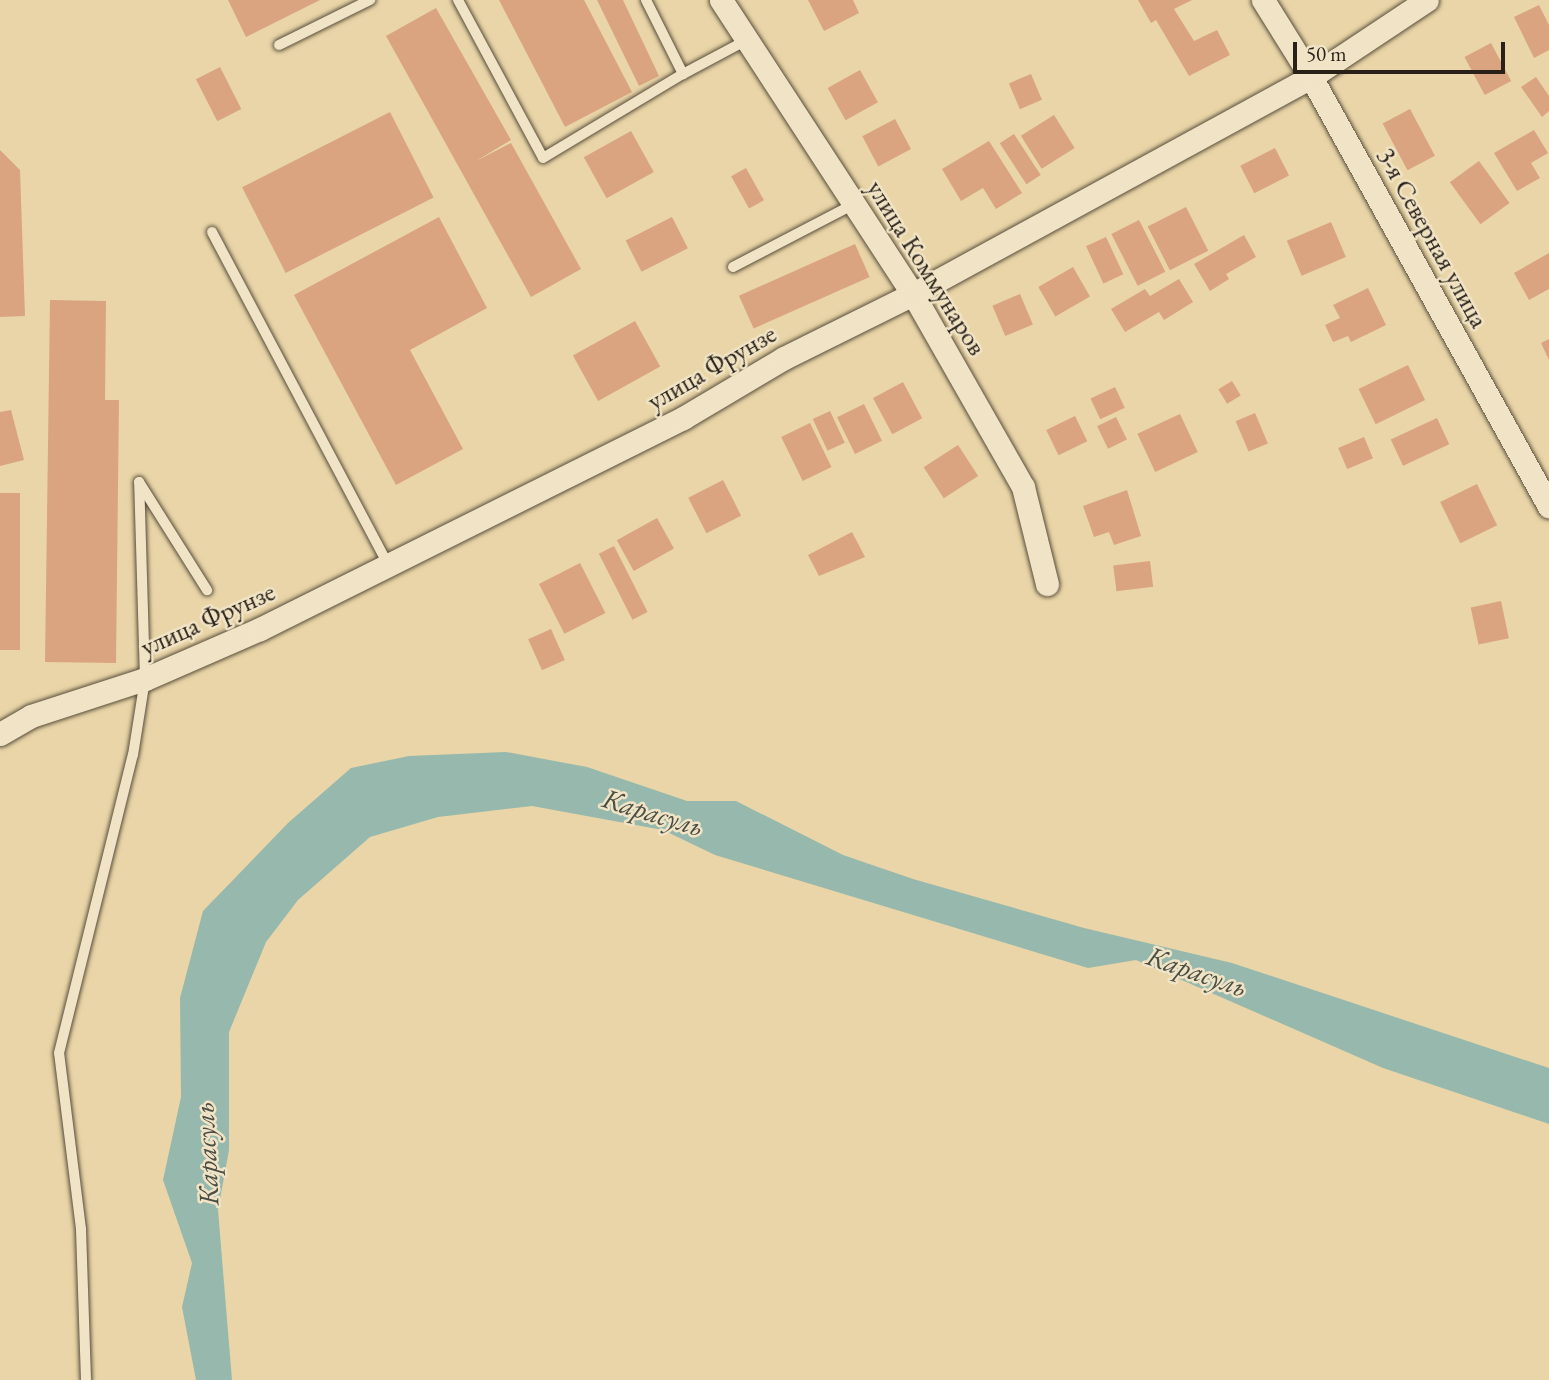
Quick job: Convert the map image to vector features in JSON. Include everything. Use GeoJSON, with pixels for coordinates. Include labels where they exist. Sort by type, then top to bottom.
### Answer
{"type":"FeatureCollection","features":[{"type":"Feature","properties":{"kind":"street","name":"улица Коммунаров"},"geometry":{"type":"LineString","coordinates":[[721,0],[914,294],[1023,487],[1047,584]]}},
{"type":"Feature","properties":{"kind":"street","name":"3-я Северная улица"},"geometry":{"type":"LineString","coordinates":[[1263,0],[1311,77],[1549,506]]}},
{"type":"Feature","properties":{"kind":"street","name":"улица Фрунзе"},"geometry":{"type":"LineString","coordinates":[[0,734],[31,716],[145,679],[389,566],[671,425],[784,358],[914,294],[1311,77],[1427,0]]}},
{"type":"Feature","properties":{"kind":"lane"},"geometry":{"type":"LineString","coordinates":[[279,45],[370,0]]}},
{"type":"Feature","properties":{"kind":"lane"},"geometry":{"type":"LineString","coordinates":[[458,0],[543,158],[683,74],[747,40]]}},
{"type":"Feature","properties":{"kind":"lane"},"geometry":{"type":"LineString","coordinates":[[646,0],[683,74]]}},
{"type":"Feature","properties":{"kind":"lane"},"geometry":{"type":"LineString","coordinates":[[733,267],[855,204]]}},
{"type":"Feature","properties":{"kind":"lane"},"geometry":{"type":"LineString","coordinates":[[212,232],[389,566]]}},
{"type":"Feature","properties":{"kind":"lane"},"geometry":{"type":"LineString","coordinates":[[86,1380],[81,1229],[60,1053],[133,755],[145,679],[139,482],[207,590]]}},
{"type":"Feature","properties":{"kind":"water","name":"Карасуль"},"geometry":{"type":"Polygon","coordinates":[[[506,752],[587,767],[687,801],[736,801],[843,855],[913,879],[1084,928],[1232,963],[1549,1068],[1549,1124],[1383,1068],[1136,960],[1088,968],[715,855],[663,830],[532,806],[438,817],[370,837],[298,900],[266,942],[229,1032],[229,1150],[218,1210],[232,1380],[196,1380],[182,1307],[192,1263],[163,1180],[181,1097],[180,998],[203,911],[288,823],[351,768],[409,756],[506,752]]]}},
{"type":"Feature","properties":{"kind":"building"},"geometry":{"type":"Polygon","coordinates":[[[228,0],[320,0],[246,37],[228,0]]]}},
{"type":"Feature","properties":{"kind":"building"},"geometry":{"type":"Polygon","coordinates":[[[499,0],[584,0],[632,92],[565,127],[499,0]]]}},
{"type":"Feature","properties":{"kind":"building"},"geometry":{"type":"Polygon","coordinates":[[[597,0],[623,0],[659,76],[639,86],[597,0]]]}},
{"type":"Feature","properties":{"kind":"building"},"geometry":{"type":"Polygon","coordinates":[[[808,0],[853,0],[859,13],[824,31],[808,0]]]}},
{"type":"Feature","properties":{"kind":"building"},"geometry":{"type":"Polygon","coordinates":[[[1138,0],[1192,0],[1174,9],[1194,41],[1217,30],[1230,55],[1189,76],[1156,20],[1151,23],[1138,0]]]}},
{"type":"Feature","properties":{"kind":"building"},"geometry":{"type":"Polygon","coordinates":[[[1539,5],[1549,25],[1549,50],[1534,58],[1514,17],[1539,5]]]}},
{"type":"Feature","properties":{"kind":"building"},"geometry":{"type":"Polygon","coordinates":[[[436,8],[511,140],[476,161],[511,143],[581,269],[531,297],[386,36],[436,8]]]}},
{"type":"Feature","properties":{"kind":"building"},"geometry":{"type":"Polygon","coordinates":[[[1491,43],[1511,81],[1485,95],[1465,57],[1491,43]]]}},
{"type":"Feature","properties":{"kind":"building"},"geometry":{"type":"Polygon","coordinates":[[[220,67],[241,109],[217,121],[196,79],[220,67]]]}},
{"type":"Feature","properties":{"kind":"building"},"geometry":{"type":"Polygon","coordinates":[[[860,70],[878,102],[846,120],[828,88],[860,70]]]}},
{"type":"Feature","properties":{"kind":"building"},"geometry":{"type":"Polygon","coordinates":[[[1031,74],[1042,100],[1020,109],[1009,83],[1031,74]]]}},
{"type":"Feature","properties":{"kind":"building"},"geometry":{"type":"Polygon","coordinates":[[[1536,77],[1549,96],[1549,111],[1542,117],[1521,87],[1536,77]]]}},
{"type":"Feature","properties":{"kind":"building"},"geometry":{"type":"Polygon","coordinates":[[[1410,109],[1435,156],[1408,170],[1383,124],[1410,109]]]}},
{"type":"Feature","properties":{"kind":"building"},"geometry":{"type":"Polygon","coordinates":[[[390,112],[434,198],[286,273],[242,187],[390,112]]]}},
{"type":"Feature","properties":{"kind":"building"},"geometry":{"type":"Polygon","coordinates":[[[1054,115],[1075,148],[1042,169],[1021,136],[1054,115]]]}},
{"type":"Feature","properties":{"kind":"building"},"geometry":{"type":"Polygon","coordinates":[[[895,119],[911,149],[878,166],[862,136],[895,119]]]}},
{"type":"Feature","properties":{"kind":"building"},"geometry":{"type":"Polygon","coordinates":[[[1534,130],[1548,153],[1531,163],[1540,178],[1517,191],[1494,153],[1534,130]]]}},
{"type":"Feature","properties":{"kind":"building"},"geometry":{"type":"Polygon","coordinates":[[[631,131],[654,172],[607,198],[584,157],[631,131]]]}},
{"type":"Feature","properties":{"kind":"building"},"geometry":{"type":"Polygon","coordinates":[[[1014,134],[1041,175],[1026,184],[1000,143],[1014,134]]]}},
{"type":"Feature","properties":{"kind":"building"},"geometry":{"type":"Polygon","coordinates":[[[989,141],[1022,193],[996,209],[983,188],[961,201],[942,169],[989,141]]]}},
{"type":"Feature","properties":{"kind":"building"},"geometry":{"type":"Polygon","coordinates":[[[1275,148],[1289,176],[1254,193],[1240,166],[1275,148]]]}},
{"type":"Feature","properties":{"kind":"building"},"geometry":{"type":"Polygon","coordinates":[[[0,150],[20,170],[25,316],[0,317],[0,150]]]}},
{"type":"Feature","properties":{"kind":"building"},"geometry":{"type":"Polygon","coordinates":[[[1479,161],[1510,203],[1480,224],[1450,182],[1479,161]]]}},
{"type":"Feature","properties":{"kind":"building"},"geometry":{"type":"Polygon","coordinates":[[[746,168],[764,200],[749,209],[731,176],[746,168]]]}},
{"type":"Feature","properties":{"kind":"building"},"geometry":{"type":"Polygon","coordinates":[[[1186,207],[1208,251],[1170,270],[1148,227],[1186,207]]]}},
{"type":"Feature","properties":{"kind":"building"},"geometry":{"type":"Polygon","coordinates":[[[439,217],[487,308],[410,350],[463,449],[396,485],[294,295],[439,217]]]}},
{"type":"Feature","properties":{"kind":"building"},"geometry":{"type":"Polygon","coordinates":[[[672,217],[688,248],[642,272],[626,241],[672,217]]]}},
{"type":"Feature","properties":{"kind":"building"},"geometry":{"type":"Polygon","coordinates":[[[1139,220],[1165,272],[1138,286],[1111,234],[1139,220]]]}},
{"type":"Feature","properties":{"kind":"building"},"geometry":{"type":"Polygon","coordinates":[[[1331,222],[1346,257],[1302,276],[1287,241],[1331,222]]]}},
{"type":"Feature","properties":{"kind":"building"},"geometry":{"type":"Polygon","coordinates":[[[1244,235],[1256,257],[1226,274],[1229,279],[1210,291],[1194,264],[1244,235]]]}},
{"type":"Feature","properties":{"kind":"building"},"geometry":{"type":"Polygon","coordinates":[[[1106,237],[1123,274],[1103,283],[1086,246],[1106,237]]]}},
{"type":"Feature","properties":{"kind":"building"},"geometry":{"type":"Polygon","coordinates":[[[855,244],[870,277],[754,329],[739,296],[855,244]]]}},
{"type":"Feature","properties":{"kind":"building"},"geometry":{"type":"Polygon","coordinates":[[[1549,253],[1549,289],[1529,300],[1514,273],[1549,253]]]}},
{"type":"Feature","properties":{"kind":"building"},"geometry":{"type":"Polygon","coordinates":[[[1073,267],[1090,296],[1055,316],[1038,287],[1073,267]]]}},
{"type":"Feature","properties":{"kind":"building"},"geometry":{"type":"Polygon","coordinates":[[[1179,279],[1193,302],[1164,320],[1159,312],[1125,332],[1111,309],[1145,289],[1150,296],[1179,279]]]}},
{"type":"Feature","properties":{"kind":"building"},"geometry":{"type":"Polygon","coordinates":[[[1368,288],[1386,325],[1351,342],[1348,336],[1333,342],[1325,325],[1340,318],[1333,305],[1368,288]]]}},
{"type":"Feature","properties":{"kind":"building"},"geometry":{"type":"Polygon","coordinates":[[[1020,294],[1033,324],[1005,336],[992,306],[1020,294]]]}},
{"type":"Feature","properties":{"kind":"building"},"geometry":{"type":"Polygon","coordinates":[[[50,300],[106,301],[105,400],[119,400],[116,663],[45,662],[50,300]]]}},
{"type":"Feature","properties":{"kind":"building"},"geometry":{"type":"Polygon","coordinates":[[[635,321],[660,366],[598,401],[573,355],[635,321]]]}},
{"type":"Feature","properties":{"kind":"building"},"geometry":{"type":"Polygon","coordinates":[[[1549,339],[1549,360],[1541,343],[1549,339]]]}},
{"type":"Feature","properties":{"kind":"building"},"geometry":{"type":"Polygon","coordinates":[[[1408,365],[1425,400],[1376,424],[1359,389],[1408,365]]]}},
{"type":"Feature","properties":{"kind":"building"},"geometry":{"type":"Polygon","coordinates":[[[1232,381],[1241,396],[1227,404],[1218,389],[1232,381]]]}},
{"type":"Feature","properties":{"kind":"building"},"geometry":{"type":"Polygon","coordinates":[[[903,382],[922,418],[892,434],[873,398],[903,382]]]}},
{"type":"Feature","properties":{"kind":"building"},"geometry":{"type":"Polygon","coordinates":[[[1115,387],[1125,408],[1100,419],[1091,398],[1115,387]]]}},
{"type":"Feature","properties":{"kind":"building"},"geometry":{"type":"Polygon","coordinates":[[[864,404],[882,441],[855,454],[837,417],[864,404]]]}},
{"type":"Feature","properties":{"kind":"building"},"geometry":{"type":"Polygon","coordinates":[[[11,410],[24,460],[0,466],[0,412],[11,410]]]}},
{"type":"Feature","properties":{"kind":"building"},"geometry":{"type":"Polygon","coordinates":[[[830,411],[845,443],[828,451],[813,419],[830,411]]]}},
{"type":"Feature","properties":{"kind":"building"},"geometry":{"type":"Polygon","coordinates":[[[1255,413],[1268,443],[1249,452],[1236,421],[1255,413]]]}},
{"type":"Feature","properties":{"kind":"building"},"geometry":{"type":"Polygon","coordinates":[[[1180,414],[1198,452],[1155,472],[1137,434],[1180,414]]]}},
{"type":"Feature","properties":{"kind":"building"},"geometry":{"type":"Polygon","coordinates":[[[1075,416],[1087,441],[1059,455],[1046,430],[1075,416]]]}},
{"type":"Feature","properties":{"kind":"building"},"geometry":{"type":"Polygon","coordinates":[[[1116,417],[1127,439],[1108,449],[1097,426],[1116,417]]]}},
{"type":"Feature","properties":{"kind":"building"},"geometry":{"type":"Polygon","coordinates":[[[1437,418],[1449,444],[1403,466],[1391,440],[1437,418]]]}},
{"type":"Feature","properties":{"kind":"building"},"geometry":{"type":"Polygon","coordinates":[[[810,423],[831,467],[803,481],[781,437],[810,423]]]}},
{"type":"Feature","properties":{"kind":"building"},"geometry":{"type":"Polygon","coordinates":[[[1364,437],[1373,458],[1347,469],[1338,448],[1364,437]]]}},
{"type":"Feature","properties":{"kind":"building"},"geometry":{"type":"Polygon","coordinates":[[[958,445],[978,476],[944,498],[924,467],[958,445]]]}},
{"type":"Feature","properties":{"kind":"building"},"geometry":{"type":"Polygon","coordinates":[[[723,480],[741,516],[706,533],[688,498],[723,480]]]}},
{"type":"Feature","properties":{"kind":"building"},"geometry":{"type":"Polygon","coordinates":[[[1477,484],[1497,525],[1460,543],[1440,502],[1477,484]]]}},
{"type":"Feature","properties":{"kind":"building"},"geometry":{"type":"Polygon","coordinates":[[[1127,490],[1141,536],[1114,545],[1109,532],[1094,537],[1083,506],[1127,490]]]}},
{"type":"Feature","properties":{"kind":"building"},"geometry":{"type":"Polygon","coordinates":[[[0,493],[20,493],[20,650],[0,650],[0,493]]]}},
{"type":"Feature","properties":{"kind":"building"},"geometry":{"type":"Polygon","coordinates":[[[657,518],[674,549],[634,571],[617,540],[657,518]]]}},
{"type":"Feature","properties":{"kind":"building"},"geometry":{"type":"Polygon","coordinates":[[[852,532],[865,557],[819,576],[808,555],[852,532]]]}},
{"type":"Feature","properties":{"kind":"building"},"geometry":{"type":"Polygon","coordinates":[[[614,546],[648,612],[632,620],[599,554],[614,546]]]}},
{"type":"Feature","properties":{"kind":"building"},"geometry":{"type":"Polygon","coordinates":[[[1150,561],[1153,587],[1116,591],[1113,566],[1150,561]]]}},
{"type":"Feature","properties":{"kind":"building"},"geometry":{"type":"Polygon","coordinates":[[[580,563],[605,613],[564,634],[539,584],[580,563]]]}},
{"type":"Feature","properties":{"kind":"building"},"geometry":{"type":"Polygon","coordinates":[[[1501,601],[1509,638],[1479,645],[1471,607],[1501,601]]]}},
{"type":"Feature","properties":{"kind":"building"},"geometry":{"type":"Polygon","coordinates":[[[551,629],[565,660],[542,670],[528,639],[551,629]]]}}]}
